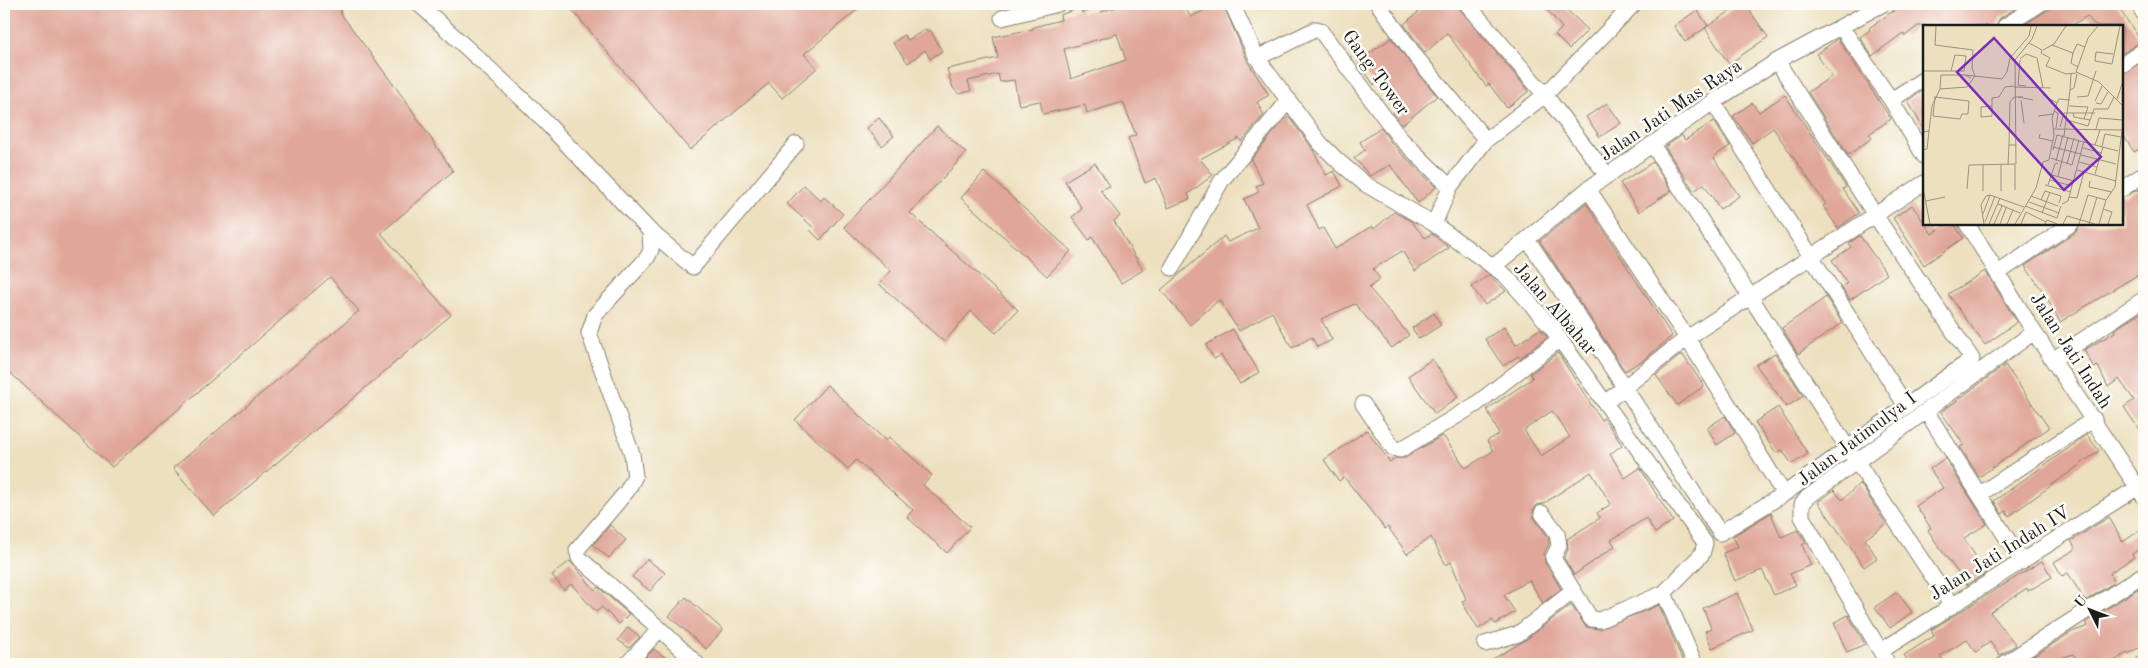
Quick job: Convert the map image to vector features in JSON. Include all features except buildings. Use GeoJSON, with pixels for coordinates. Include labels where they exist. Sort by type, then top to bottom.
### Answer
{"type":"FeatureCollection","features":[{"type":"Feature","properties":{"kind":"street"},"geometry":{"type":"LineString","coordinates":[[419,4],[531,107],[650,231],[693,267],[796,144]]}},
{"type":"Feature","properties":{"kind":"street"},"geometry":{"type":"LineString","coordinates":[[1002,18],[1058,4]]}},
{"type":"Feature","properties":{"kind":"street","name":"Jalan Albahar"},"geometry":{"type":"LineString","coordinates":[[1232,4],[1257,58],[1320,143],[1358,178],[1434,224],[1506,276],[1555,333],[1606,402],[1705,544],[1702,554],[1664,593]]}},
{"type":"Feature","properties":{"kind":"street"},"geometry":{"type":"LineString","coordinates":[[1378,4],[1416,57],[1486,140]]}},
{"type":"Feature","properties":{"kind":"street"},"geometry":{"type":"LineString","coordinates":[[1434,224],[1450,188],[1486,140],[1545,95],[1634,4]]}},
{"type":"Feature","properties":{"kind":"street","name":"Jalan Jati Mas Raya"},"geometry":{"type":"LineString","coordinates":[[1493,267],[1588,189],[1713,102],[1777,61],[1842,28],[1883,4]]}},
{"type":"Feature","properties":{"kind":"street"},"geometry":{"type":"LineString","coordinates":[[2007,25],[2040,4]]}},
{"type":"Feature","properties":{"kind":"street"},"geometry":{"type":"LineString","coordinates":[[2138,4],[2144,14]]}},
{"type":"Feature","properties":{"kind":"street"},"geometry":{"type":"LineString","coordinates":[[1473,6],[1607,175]]}},
{"type":"Feature","properties":{"kind":"street"},"geometry":{"type":"LineString","coordinates":[[1842,28],[1891,100],[1923,154]]}},
{"type":"Feature","properties":{"kind":"street","name":"Gang Tower"},"geometry":{"type":"LineString","coordinates":[[1257,58],[1316,29],[1320,30],[1399,137],[1450,188]]}},
{"type":"Feature","properties":{"kind":"street"},"geometry":{"type":"LineString","coordinates":[[2123,64],[2144,50]]}},
{"type":"Feature","properties":{"kind":"street"},"geometry":{"type":"LineString","coordinates":[[1528,240],[1720,533],[1784,494],[1972,359],[1875,215],[1777,61]]}},
{"type":"Feature","properties":{"kind":"street"},"geometry":{"type":"LineString","coordinates":[[1891,100],[1923,80]]}},
{"type":"Feature","properties":{"kind":"street"},"geometry":{"type":"LineString","coordinates":[[1172,268],[1222,180],[1289,100]]}},
{"type":"Feature","properties":{"kind":"street"},"geometry":{"type":"LineString","coordinates":[[1713,102],[1906,406]]}},
{"type":"Feature","properties":{"kind":"street"},"geometry":{"type":"LineString","coordinates":[[1652,144],[1847,448],[1952,606]]}},
{"type":"Feature","properties":{"kind":"street"},"geometry":{"type":"LineString","coordinates":[[2123,188],[2144,174]]}},
{"type":"Feature","properties":{"kind":"street"},"geometry":{"type":"LineString","coordinates":[[1606,402],[1688,338],[1923,184]]}},
{"type":"Feature","properties":{"kind":"street"},"geometry":{"type":"LineString","coordinates":[[1588,189],[1688,338],[1784,494]]}},
{"type":"Feature","properties":{"kind":"street","name":"Jalan Jati Indah"},"geometry":{"type":"LineString","coordinates":[[1968,225],[2034,332],[2054,359],[2141,492]]}},
{"type":"Feature","properties":{"kind":"street"},"geometry":{"type":"LineString","coordinates":[[1998,272],[2069,225]]}},
{"type":"Feature","properties":{"kind":"street"},"geometry":{"type":"LineString","coordinates":[[650,231],[651,250],[647,258],[595,315],[589,333],[632,454],[635,476],[627,491],[577,550],[579,558],[697,664]]}},
{"type":"Feature","properties":{"kind":"street"},"geometry":{"type":"LineString","coordinates":[[2054,359],[2143,302]]}},
{"type":"Feature","properties":{"kind":"street"},"geometry":{"type":"LineString","coordinates":[[1363,404],[1394,448],[1400,450],[1474,405],[1555,333],[1575,311]]}},
{"type":"Feature","properties":{"kind":"street","name":"Jalan Jatimulya I"},"geometry":{"type":"LineString","coordinates":[[1885,658],[1802,518],[1801,509],[1808,496],[2034,332]]}},
{"type":"Feature","properties":{"kind":"street"},"geometry":{"type":"LineString","coordinates":[[1926,411],[2022,562]]}},
{"type":"Feature","properties":{"kind":"street"},"geometry":{"type":"LineString","coordinates":[[1980,494],[2094,420]]}},
{"type":"Feature","properties":{"kind":"street","name":"Jalan Jati Indah IV"},"geometry":{"type":"LineString","coordinates":[[1885,658],[1952,606],[2022,562],[2141,492]]}},
{"type":"Feature","properties":{"kind":"street"},"geometry":{"type":"LineString","coordinates":[[1542,513],[1557,533],[1559,546],[1553,558],[1572,592],[1591,619],[1597,621],[1664,593],[1694,664]]}},
{"type":"Feature","properties":{"kind":"street"},"geometry":{"type":"LineString","coordinates":[[2004,664],[2144,574]]}},
{"type":"Feature","properties":{"kind":"street"},"geometry":{"type":"LineString","coordinates":[[1485,644],[1518,634],[1572,592]]}},
{"type":"Feature","properties":{"kind":"street"},"geometry":{"type":"LineString","coordinates":[[627,664],[660,629]]}}]}
